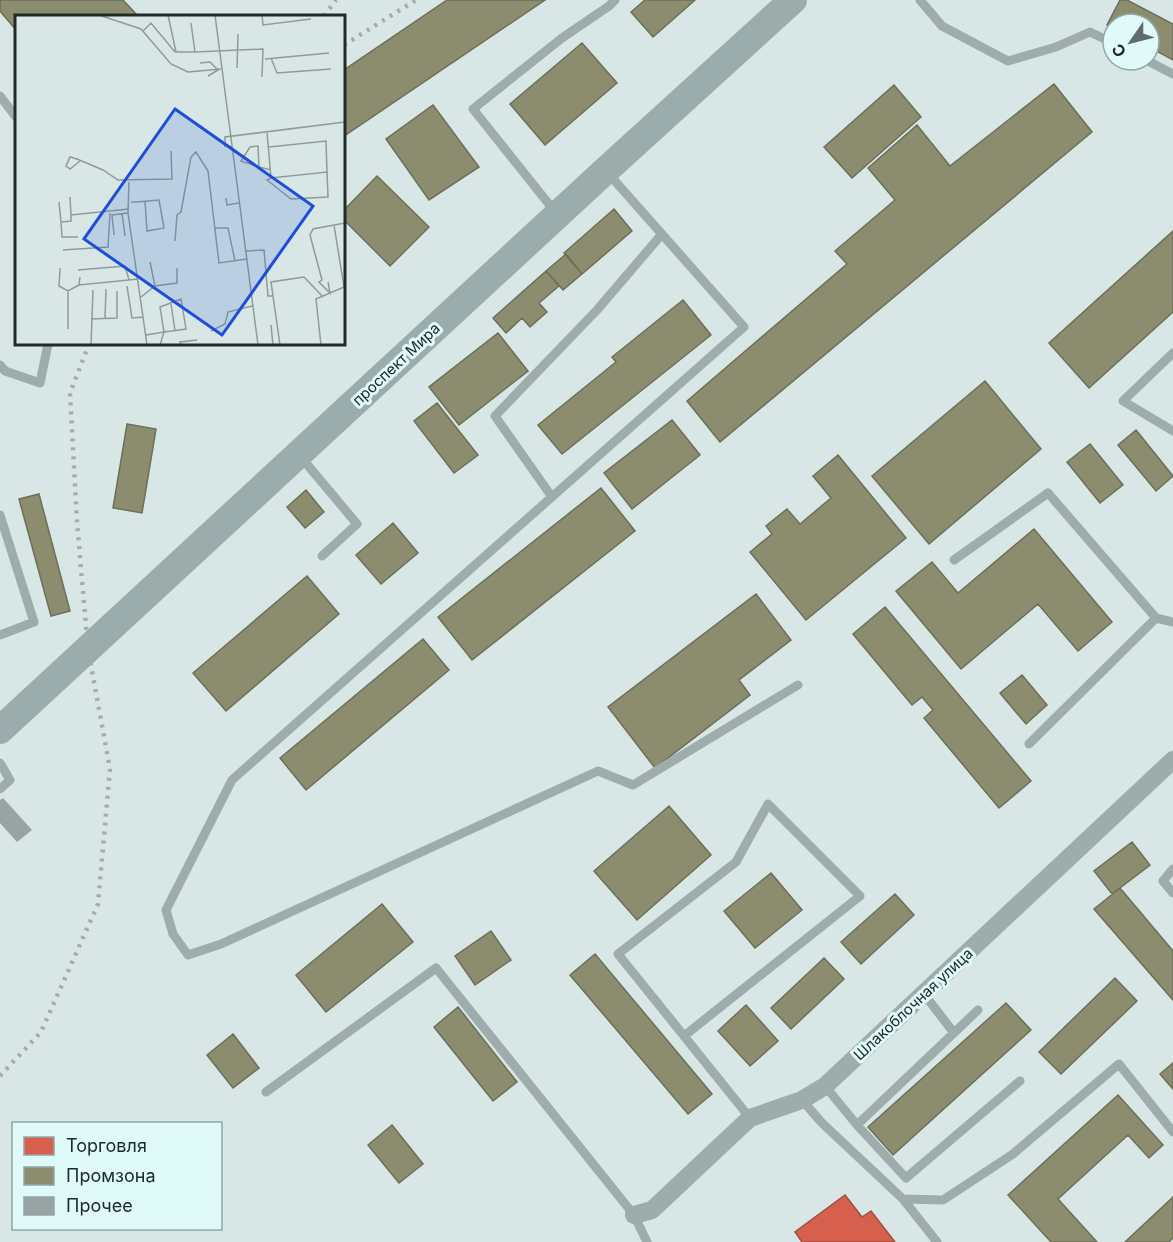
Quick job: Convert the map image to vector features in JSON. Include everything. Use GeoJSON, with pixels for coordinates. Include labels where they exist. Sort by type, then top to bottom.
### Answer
{"type":"FeatureCollection","features":[{"type":"Feature","properties":{"kind":"main road","name":"проспект Мира"},"geometry":{"type":"LineString","coordinates":[[0,730],[793,0]]}},
{"type":"Feature","properties":{"kind":"street","name":"Шлакоблочная улица"},"geometry":{"type":"LineString","coordinates":[[634,1215],[652,1210],[750,1118],[802,1100],[825,1086],[1173,760]]}},
{"type":"Feature","properties":{"kind":"lane"},"geometry":{"type":"LineString","coordinates":[[558,215],[473,109],[562,38],[615,0]]}},
{"type":"Feature","properties":{"kind":"lane"},"geometry":{"type":"LineString","coordinates":[[920,0],[942,26],[1008,61],[1056,47],[1090,32],[1101,38]]}},
{"type":"Feature","properties":{"kind":"lane"},"geometry":{"type":"LineString","coordinates":[[0,96],[15,116]]}},
{"type":"Feature","properties":{"kind":"lane"},"geometry":{"type":"LineString","coordinates":[[605,171],[744,327],[232,780],[166,910],[173,934],[188,955],[221,944],[598,771],[633,785],[798,685]]}},
{"type":"Feature","properties":{"kind":"lane"},"geometry":{"type":"LineString","coordinates":[[552,496],[495,416],[597,310],[662,234]]}},
{"type":"Feature","properties":{"kind":"lane"},"geometry":{"type":"LineString","coordinates":[[2,370],[40,382],[48,345]]}},
{"type":"Feature","properties":{"kind":"lane"},"geometry":{"type":"LineString","coordinates":[[1173,353],[1123,401],[1173,431]]}},
{"type":"Feature","properties":{"kind":"lane"},"geometry":{"type":"LineString","coordinates":[[298,455],[357,524],[322,556]]}},
{"type":"Feature","properties":{"kind":"lane"},"geometry":{"type":"LineString","coordinates":[[954,560],[1048,492],[1156,618],[1173,622]]}},
{"type":"Feature","properties":{"kind":"lane"},"geometry":{"type":"LineString","coordinates":[[0,515],[34,622],[0,635]]}},
{"type":"Feature","properties":{"kind":"lane"},"geometry":{"type":"LineString","coordinates":[[1029,744],[1156,618]]}},
{"type":"Feature","properties":{"kind":"lane"},"geometry":{"type":"LineString","coordinates":[[0,763],[10,780],[0,789]]}},
{"type":"Feature","properties":{"kind":"lane"},"geometry":{"type":"LineString","coordinates":[[684,1036],[860,896],[768,804],[736,862],[618,954],[684,1036],[750,1118]]}},
{"type":"Feature","properties":{"kind":"lane"},"geometry":{"type":"LineString","coordinates":[[1173,869],[1163,881],[1173,893]]}},
{"type":"Feature","properties":{"kind":"lane"},"geometry":{"type":"LineString","coordinates":[[266,1092],[436,969],[634,1215],[647,1242]]}},
{"type":"Feature","properties":{"kind":"lane"},"geometry":{"type":"LineString","coordinates":[[924,994],[954,1033]]}},
{"type":"Feature","properties":{"kind":"lane"},"geometry":{"type":"LineString","coordinates":[[856,1125],[978,1010]]}},
{"type":"Feature","properties":{"kind":"lane"},"geometry":{"type":"LineString","coordinates":[[903,1198],[943,1200],[1013,1154],[1119,1064],[1173,1132]]}},
{"type":"Feature","properties":{"kind":"lane"},"geometry":{"type":"LineString","coordinates":[[825,1086],[856,1125],[906,1178],[1020,1081]]}},
{"type":"Feature","properties":{"kind":"lane"},"geometry":{"type":"LineString","coordinates":[[802,1100],[822,1123],[903,1198],[937,1242]]}},
{"type":"Feature","properties":{"kind":"building: Торговля"},"geometry":{"type":"Polygon","coordinates":[[[845,1195],[862,1217],[871,1211],[895,1242],[802,1242],[795,1232],[845,1195]]]}},
{"type":"Feature","properties":{"kind":"building: Промзона"},"geometry":{"type":"Polygon","coordinates":[[[0,0],[123,0],[137,15],[15,15],[15,29],[0,11],[0,0]]]}},
{"type":"Feature","properties":{"kind":"building: Промзона"},"geometry":{"type":"Polygon","coordinates":[[[447,0],[545,0],[345,135],[345,69],[447,0]]]}},
{"type":"Feature","properties":{"kind":"building: Промзона"},"geometry":{"type":"Polygon","coordinates":[[[645,0],[695,0],[653,37],[631,12],[645,0]]]}},
{"type":"Feature","properties":{"kind":"building: Промзона"},"geometry":{"type":"Polygon","coordinates":[[[1120,0],[1127,0],[1150,12],[1114,12],[1120,0]]]}},
{"type":"Feature","properties":{"kind":"building: Промзона"},"geometry":{"type":"Polygon","coordinates":[[[1161,18],[1173,24],[1173,60],[1161,54],[1161,18]]]}},
{"type":"Feature","properties":{"kind":"building: Промзона"},"geometry":{"type":"Polygon","coordinates":[[[582,43],[617,83],[545,145],[510,104],[582,43]]]}},
{"type":"Feature","properties":{"kind":"building: Промзона"},"geometry":{"type":"Polygon","coordinates":[[[1054,84],[1092,132],[720,442],[687,401],[847,264],[835,251],[895,200],[868,168],[917,125],[950,166],[1054,84]]]}},
{"type":"Feature","properties":{"kind":"building: Промзона"},"geometry":{"type":"Polygon","coordinates":[[[894,85],[921,117],[852,178],[824,147],[894,85]]]}},
{"type":"Feature","properties":{"kind":"building: Промзона"},"geometry":{"type":"Polygon","coordinates":[[[433,105],[479,167],[429,200],[386,139],[433,105]]]}},
{"type":"Feature","properties":{"kind":"building: Промзона"},"geometry":{"type":"Polygon","coordinates":[[[377,176],[429,227],[390,266],[345,221],[345,209],[377,176]]]}},
{"type":"Feature","properties":{"kind":"building: Промзона"},"geometry":{"type":"Polygon","coordinates":[[[614,209],[632,231],[582,274],[564,253],[614,209]]]}},
{"type":"Feature","properties":{"kind":"building: Промзона"},"geometry":{"type":"Polygon","coordinates":[[[1173,231],[1173,312],[1089,388],[1049,343],[1173,231]]]}},
{"type":"Feature","properties":{"kind":"building: Промзона"},"geometry":{"type":"Polygon","coordinates":[[[566,254],[582,274],[563,290],[546,271],[566,254]]]}},
{"type":"Feature","properties":{"kind":"building: Промзона"},"geometry":{"type":"Polygon","coordinates":[[[546,271],[559,286],[539,303],[547,312],[530,327],[522,318],[506,333],[493,318],[546,271]]]}},
{"type":"Feature","properties":{"kind":"building: Промзона"},"geometry":{"type":"Polygon","coordinates":[[[683,300],[711,335],[562,454],[538,425],[616,362],[612,357],[683,300]]]}},
{"type":"Feature","properties":{"kind":"building: Промзона"},"geometry":{"type":"Polygon","coordinates":[[[498,333],[528,371],[459,425],[429,387],[498,333]]]}},
{"type":"Feature","properties":{"kind":"building: Промзона"},"geometry":{"type":"Polygon","coordinates":[[[985,381],[1041,449],[929,544],[872,476],[985,381]]]}},
{"type":"Feature","properties":{"kind":"building: Промзона"},"geometry":{"type":"Polygon","coordinates":[[[437,403],[478,455],[454,473],[414,421],[437,403]]]}},
{"type":"Feature","properties":{"kind":"building: Промзона"},"geometry":{"type":"Polygon","coordinates":[[[672,420],[700,455],[632,509],[604,473],[672,420]]]}},
{"type":"Feature","properties":{"kind":"building: Промзона"},"geometry":{"type":"Polygon","coordinates":[[[127,424],[156,429],[142,513],[113,508],[127,424]]]}},
{"type":"Feature","properties":{"kind":"building: Промзона"},"geometry":{"type":"Polygon","coordinates":[[[1136,430],[1173,476],[1156,491],[1118,445],[1136,430]]]}},
{"type":"Feature","properties":{"kind":"building: Промзона"},"geometry":{"type":"Polygon","coordinates":[[[1090,444],[1123,485],[1100,503],[1067,462],[1090,444]]]}},
{"type":"Feature","properties":{"kind":"building: Промзона"},"geometry":{"type":"Polygon","coordinates":[[[838,455],[906,538],[806,620],[750,552],[772,534],[766,526],[787,509],[800,524],[831,498],[813,476],[838,455]]]}},
{"type":"Feature","properties":{"kind":"building: Промзона"},"geometry":{"type":"Polygon","coordinates":[[[601,488],[635,531],[472,660],[438,617],[601,488]]]}},
{"type":"Feature","properties":{"kind":"building: Промзона"},"geometry":{"type":"Polygon","coordinates":[[[306,490],[324,512],[305,528],[287,507],[306,490]]]}},
{"type":"Feature","properties":{"kind":"building: Промзона"},"geometry":{"type":"Polygon","coordinates":[[[39,494],[70,611],[51,616],[19,499],[39,494]]]}},
{"type":"Feature","properties":{"kind":"building: Промзона"},"geometry":{"type":"Polygon","coordinates":[[[393,523],[418,553],[381,584],[356,555],[393,523]]]}},
{"type":"Feature","properties":{"kind":"building: Промзона"},"geometry":{"type":"Polygon","coordinates":[[[1034,529],[1112,622],[1078,651],[1038,604],[961,669],[896,591],[932,562],[958,593],[1034,529]]]}},
{"type":"Feature","properties":{"kind":"building: Промзона"},"geometry":{"type":"Polygon","coordinates":[[[307,576],[339,614],[226,711],[193,673],[307,576]]]}},
{"type":"Feature","properties":{"kind":"building: Промзона"},"geometry":{"type":"Polygon","coordinates":[[[756,594],[791,640],[739,680],[750,695],[655,768],[608,707],[756,594]]]}},
{"type":"Feature","properties":{"kind":"building: Промзона"},"geometry":{"type":"Polygon","coordinates":[[[885,607],[1031,781],[999,808],[924,718],[933,710],[922,697],[912,705],[853,634],[885,607]]]}},
{"type":"Feature","properties":{"kind":"building: Промзона"},"geometry":{"type":"Polygon","coordinates":[[[423,639],[449,670],[306,790],[280,758],[423,639]]]}},
{"type":"Feature","properties":{"kind":"building: Промзона"},"geometry":{"type":"Polygon","coordinates":[[[1022,675],[1047,705],[1026,724],[1000,693],[1022,675]]]}},
{"type":"Feature","properties":{"kind":"building: Промзона"},"geometry":{"type":"Polygon","coordinates":[[[669,806],[711,855],[637,920],[594,871],[669,806]]]}},
{"type":"Feature","properties":{"kind":"building: Промзона"},"geometry":{"type":"Polygon","coordinates":[[[1132,842],[1150,865],[1112,894],[1094,871],[1132,842]]]}},
{"type":"Feature","properties":{"kind":"building: Промзона"},"geometry":{"type":"Polygon","coordinates":[[[771,873],[802,910],[755,948],[724,911],[771,873]]]}},
{"type":"Feature","properties":{"kind":"building: Промзона"},"geometry":{"type":"Polygon","coordinates":[[[1120,888],[1173,951],[1173,1000],[1094,909],[1120,888]]]}},
{"type":"Feature","properties":{"kind":"building: Промзона"},"geometry":{"type":"Polygon","coordinates":[[[895,894],[914,915],[861,964],[841,942],[895,894]]]}},
{"type":"Feature","properties":{"kind":"building: Промзона"},"geometry":{"type":"Polygon","coordinates":[[[382,904],[413,942],[326,1012],[296,975],[382,904]]]}},
{"type":"Feature","properties":{"kind":"building: Промзона"},"geometry":{"type":"Polygon","coordinates":[[[491,931],[511,960],[475,985],[455,956],[491,931]]]}},
{"type":"Feature","properties":{"kind":"building: Промзона"},"geometry":{"type":"Polygon","coordinates":[[[595,954],[712,1094],[688,1114],[570,975],[595,954]]]}},
{"type":"Feature","properties":{"kind":"building: Промзона"},"geometry":{"type":"Polygon","coordinates":[[[824,958],[844,979],[791,1029],[771,1008],[824,958]]]}},
{"type":"Feature","properties":{"kind":"building: Промзона"},"geometry":{"type":"Polygon","coordinates":[[[1115,978],[1137,1001],[1061,1074],[1039,1052],[1115,978]]]}},
{"type":"Feature","properties":{"kind":"building: Промзона"},"geometry":{"type":"Polygon","coordinates":[[[1006,1003],[1031,1030],[893,1155],[868,1127],[1006,1003]]]}},
{"type":"Feature","properties":{"kind":"building: Промзона"},"geometry":{"type":"Polygon","coordinates":[[[746,1005],[778,1041],[750,1066],[718,1031],[746,1005]]]}},
{"type":"Feature","properties":{"kind":"building: Промзона"},"geometry":{"type":"Polygon","coordinates":[[[458,1007],[517,1082],[493,1101],[434,1027],[458,1007]]]}},
{"type":"Feature","properties":{"kind":"building: Промзона"},"geometry":{"type":"Polygon","coordinates":[[[233,1034],[259,1068],[233,1088],[207,1055],[233,1034]]]}},
{"type":"Feature","properties":{"kind":"building: Промзона"},"geometry":{"type":"Polygon","coordinates":[[[1173,1063],[1173,1089],[1160,1074],[1173,1063]]]}},
{"type":"Feature","properties":{"kind":"building: Промзона"},"geometry":{"type":"Polygon","coordinates":[[[1118,1095],[1163,1145],[1149,1158],[1128,1135],[1058,1199],[1097,1242],[1051,1242],[1008,1195],[1118,1095]]]}},
{"type":"Feature","properties":{"kind":"building: Промзона"},"geometry":{"type":"Polygon","coordinates":[[[392,1125],[423,1164],[399,1183],[368,1145],[392,1125]]]}},
{"type":"Feature","properties":{"kind":"building: Промзона"},"geometry":{"type":"Polygon","coordinates":[[[1173,1197],[1173,1238],[1169,1242],[1125,1242],[1173,1197]]]}},
{"type":"Feature","properties":{"kind":"building: Прочее"},"geometry":{"type":"Polygon","coordinates":[[[3,798],[32,830],[17,842],[0,823],[0,800],[3,798]]]}},
{"type":"Feature","properties":{"kind":"railway"},"geometry":{"type":"LineString","coordinates":[[325,15],[336,0]]}},
{"type":"Feature","properties":{"kind":"railway"},"geometry":{"type":"LineString","coordinates":[[345,44],[416,0]]}},
{"type":"Feature","properties":{"kind":"railway"},"geometry":{"type":"LineString","coordinates":[[0,1076],[41,1032],[98,904],[110,769],[88,649],[77,522],[70,393],[89,345]]}}]}
